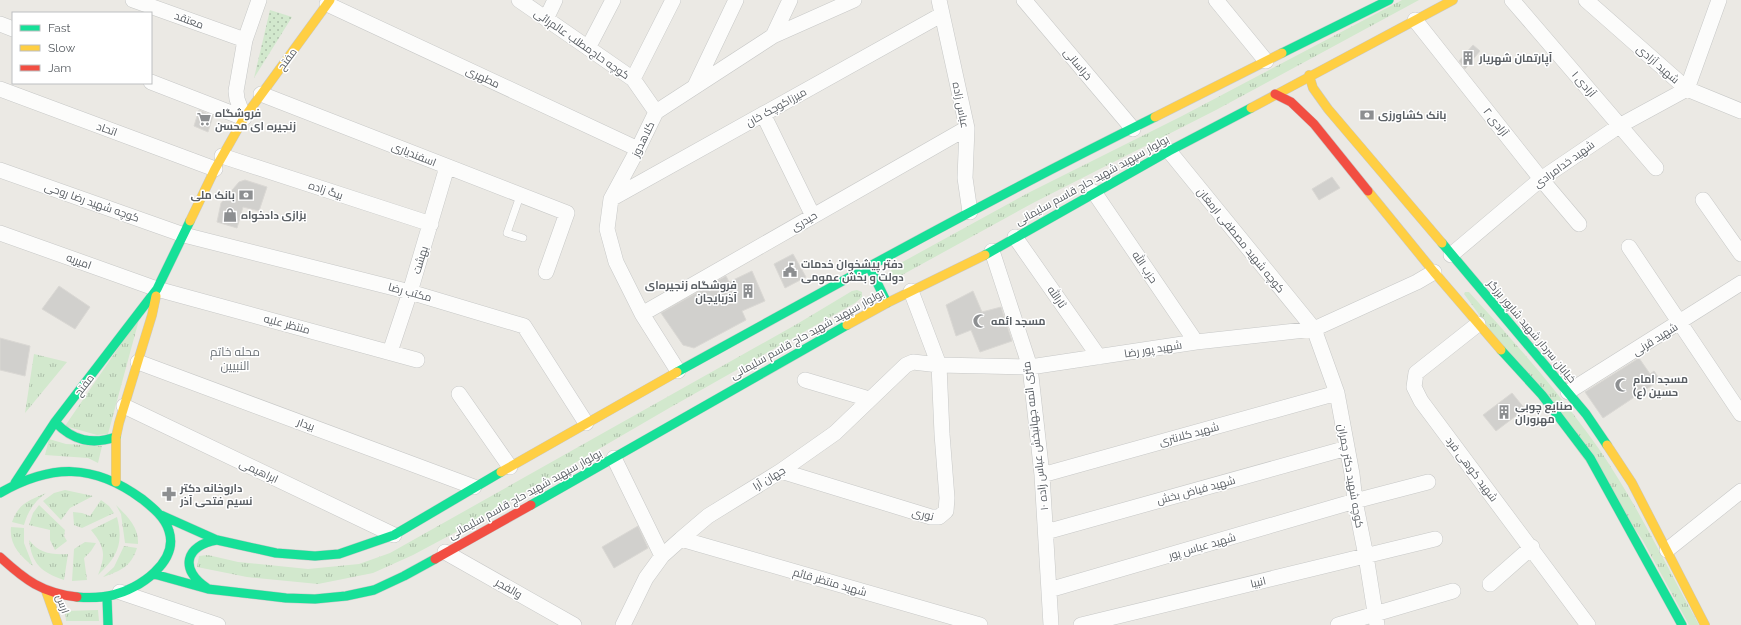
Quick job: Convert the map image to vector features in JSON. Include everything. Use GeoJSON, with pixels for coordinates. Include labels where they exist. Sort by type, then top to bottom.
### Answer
{"type":"FeatureCollection","features":[{"type":"Feature","properties":{"kind":"main road","name":"بولوار سپهبد شهید حاج قاسم سلیمانی"},"geometry":{"type":"LineString","coordinates":[[154,574],[208,589],[286,598],[315,599],[346,596],[374,590],[404,576],[887,303],[992,251],[1169,151],[1309,75],[1453,0]]}},
{"type":"Feature","properties":{"kind":"main road"},"geometry":{"type":"LineString","coordinates":[[0,493],[15,483],[38,474],[61,470],[88,473],[116,482],[136,494],[161,515],[217,540],[276,553],[314,556],[339,554],[366,546],[394,535],[586,423],[869,266],[1058,165],[1133,129],[1383,1]]}},
{"type":"Feature","properties":{"kind":"main road","name":"مفتح"},"geometry":{"type":"LineString","coordinates":[[15,483],[55,422],[157,289],[218,163],[244,118],[329,2]]}},
{"type":"Feature","properties":{"kind":"main road","name":"خیابان سردار شهید شاپور برزگر"},"geometry":{"type":"LineString","coordinates":[[1309,75],[1313,88],[1328,109],[1586,414],[1628,476],[1705,625]]}},
{"type":"Feature","properties":{"kind":"main road"},"geometry":{"type":"LineString","coordinates":[[1275,94],[1291,102],[1314,124],[1434,272],[1478,324],[1542,395],[1590,458],[1682,625]]}},
{"type":"Feature","properties":{"kind":"main road"},"geometry":{"type":"LineString","coordinates":[[1314,124],[1316,111],[1323,108],[1328,109]]}},
{"type":"Feature","properties":{"kind":"main road"},"geometry":{"type":"LineString","coordinates":[[1434,272],[1451,255]]}},
{"type":"Feature","properties":{"kind":"main road"},"geometry":{"type":"LineString","coordinates":[[869,266],[887,303]]}},
{"type":"Feature","properties":{"kind":"main road","name":"مفتح"},"geometry":{"type":"LineString","coordinates":[[116,482],[116,437],[152,316],[157,289]]}},
{"type":"Feature","properties":{"kind":"main road"},"geometry":{"type":"LineString","coordinates":[[55,422],[69,436],[82,442],[97,443],[116,437]]}},
{"type":"Feature","properties":{"kind":"main road"},"geometry":{"type":"LineString","coordinates":[[0,557],[12,568],[46,591],[75,597],[114,595],[139,584],[154,574],[167,556],[171,546],[171,535],[167,524],[161,515]]}},
{"type":"Feature","properties":{"kind":"main road"},"geometry":{"type":"LineString","coordinates":[[208,589],[199,585],[192,578],[189,570],[189,560],[192,551],[199,544],[207,540],[217,540]]}},
{"type":"Feature","properties":{"kind":"main road","name":"ارس"},"geometry":{"type":"LineString","coordinates":[[46,591],[58,625]]}},
{"type":"Feature","properties":{"kind":"main road"},"geometry":{"type":"LineString","coordinates":[[108,625],[114,595]]}},
{"type":"Feature","properties":{"kind":"street","name":"معتقد"},"geometry":{"type":"LineString","coordinates":[[133,0],[245,40]]}},
{"type":"Feature","properties":{"kind":"street"},"geometry":{"type":"LineString","coordinates":[[244,118],[237,99],[236,91],[245,40],[259,0]]}},
{"type":"Feature","properties":{"kind":"street","name":"کوچه حاج‌مطلب عالم‌رائی"},"geometry":{"type":"LineString","coordinates":[[518,0],[633,79],[656,112]]}},
{"type":"Feature","properties":{"kind":"street"},"geometry":{"type":"LineString","coordinates":[[546,19],[555,0]]}},
{"type":"Feature","properties":{"kind":"street"},"geometry":{"type":"LineString","coordinates":[[588,48],[613,0]]}},
{"type":"Feature","properties":{"kind":"street"},"geometry":{"type":"LineString","coordinates":[[633,79],[673,0]]}},
{"type":"Feature","properties":{"kind":"street"},"geometry":{"type":"LineString","coordinates":[[694,87],[736,0]]}},
{"type":"Feature","properties":{"kind":"street"},"geometry":{"type":"LineString","coordinates":[[773,36],[790,0]]}},
{"type":"Feature","properties":{"kind":"street","name":"عباس زاده"},"geometry":{"type":"LineString","coordinates":[[939,0],[941,15],[967,128],[965,178],[970,212]]}},
{"type":"Feature","properties":{"kind":"street","name":"خراسانی"},"geometry":{"type":"LineString","coordinates":[[1024,0],[1133,129]]}},
{"type":"Feature","properties":{"kind":"street"},"geometry":{"type":"LineString","coordinates":[[1216,0],[1266,61]]}},
{"type":"Feature","properties":{"kind":"street","name":"آزادی ۱"},"geometry":{"type":"LineString","coordinates":[[1512,0],[1656,168]]}},
{"type":"Feature","properties":{"kind":"street","name":"شهید آزادی"},"geometry":{"type":"LineString","coordinates":[[1586,0],[1687,89],[1741,111]]}},
{"type":"Feature","properties":{"kind":"street"},"geometry":{"type":"LineString","coordinates":[[1687,89],[1718,0]]}},
{"type":"Feature","properties":{"kind":"street","name":"مطهری"},"geometry":{"type":"LineString","coordinates":[[329,2],[638,149]]}},
{"type":"Feature","properties":{"kind":"street","name":"کلاهدوز"},"geometry":{"type":"LineString","coordinates":[[678,371],[642,314],[616,262],[607,230],[611,199],[656,112],[773,36],[847,2]]}},
{"type":"Feature","properties":{"kind":"street","name":"میرزاکوچک خان"},"geometry":{"type":"LineString","coordinates":[[611,199],[941,15]]}},
{"type":"Feature","properties":{"kind":"street","name":"آزادی ۲"},"geometry":{"type":"LineString","coordinates":[[1415,20],[1541,179],[1579,224]]}},
{"type":"Feature","properties":{"kind":"street"},"geometry":{"type":"LineString","coordinates":[[0,24],[12,29]]}},
{"type":"Feature","properties":{"kind":"street"},"geometry":{"type":"LineString","coordinates":[[152,82],[244,118]]}},
{"type":"Feature","properties":{"kind":"street","name":"اتحاد"},"geometry":{"type":"LineString","coordinates":[[0,89],[218,163]]}},
{"type":"Feature","properties":{"kind":"street","name":"شهید خدامرادی"},"geometry":{"type":"LineString","coordinates":[[1451,255],[1541,179],[1619,126],[1687,89]]}},
{"type":"Feature","properties":{"kind":"street"},"geometry":{"type":"LineString","coordinates":[[207,104],[219,104],[227,101],[236,91]]}},
{"type":"Feature","properties":{"kind":"street","name":"اسفندیاری"},"geometry":{"type":"LineString","coordinates":[[261,94],[567,213],[546,272]]}},
{"type":"Feature","properties":{"kind":"street"},"geometry":{"type":"LineString","coordinates":[[763,114],[813,216]]}},
{"type":"Feature","properties":{"kind":"street","name":"حیدری"},"geometry":{"type":"LineString","coordinates":[[642,314],[967,128]]}},
{"type":"Feature","properties":{"kind":"street","name":"کوچه شهید مصطفی ارمغان"},"geometry":{"type":"LineString","coordinates":[[1169,151],[1314,329]]}},
{"type":"Feature","properties":{"kind":"street","name":"بیگ زاده"},"geometry":{"type":"LineString","coordinates":[[218,163],[431,224]]}},
{"type":"Feature","properties":{"kind":"street","name":"بهشت"},"geometry":{"type":"LineString","coordinates":[[390,352],[431,224],[447,167]]}},
{"type":"Feature","properties":{"kind":"street","name":"کوچه شهید رضا روحی"},"geometry":{"type":"LineString","coordinates":[[0,170],[184,234]]}},
{"type":"Feature","properties":{"kind":"street","name":"حزب الله"},"geometry":{"type":"LineString","coordinates":[[1094,192],[1196,342]]}},
{"type":"Feature","properties":{"kind":"street"},"geometry":{"type":"LineString","coordinates":[[1704,200],[1741,254]]}},
{"type":"Feature","properties":{"kind":"street","name":"امیریه"},"geometry":{"type":"LineString","coordinates":[[0,233],[157,289]]}},
{"type":"Feature","properties":{"kind":"street","name":"مکتب رضا"},"geometry":{"type":"LineString","coordinates":[[184,234],[410,292],[524,326],[586,423]]}},
{"type":"Feature","properties":{"kind":"street","name":"ثارالله"},"geometry":{"type":"LineString","coordinates":[[1015,237],[1100,357]]}},
{"type":"Feature","properties":{"kind":"street"},"geometry":{"type":"LineString","coordinates":[[1629,247],[1741,414]]}},
{"type":"Feature","properties":{"kind":"street","name":"۱۰ متری ائمه جهانبخش عباس زاده"},"geometry":{"type":"LineString","coordinates":[[992,251],[1030,367],[1042,475],[1051,625]]}},
{"type":"Feature","properties":{"kind":"street","name":"شهید پور رضا"},"geometry":{"type":"LineString","coordinates":[[939,365],[1030,367],[1196,342],[1314,329],[1416,282],[1434,272]]}},
{"type":"Feature","properties":{"kind":"street","name":"شهید قرنی"},"geometry":{"type":"LineString","coordinates":[[1568,392],[1680,323],[1741,283]]}},
{"type":"Feature","properties":{"kind":"street","name":"منتظر علیه"},"geometry":{"type":"LineString","coordinates":[[157,289],[417,360]]}},
{"type":"Feature","properties":{"kind":"street"},"geometry":{"type":"LineString","coordinates":[[911,291],[939,365]]}},
{"type":"Feature","properties":{"kind":"street","name":"شهید کوهی فرد"},"geometry":{"type":"LineString","coordinates":[[1478,324],[1416,373],[1414,387],[1421,401],[1532,548],[1583,623]]}},
{"type":"Feature","properties":{"kind":"street","name":"کوچه شهید دکتر چمران"},"geometry":{"type":"LineString","coordinates":[[1314,329],[1336,393],[1347,448],[1376,620]]}},
{"type":"Feature","properties":{"kind":"street","name":"بیدار"},"geometry":{"type":"LineString","coordinates":[[138,362],[474,487]]}},
{"type":"Feature","properties":{"kind":"street","name":"جهان آرا"},"geometry":{"type":"LineString","coordinates":[[629,624],[646,578],[662,556],[708,516],[781,471],[835,433],[906,365],[912,362],[939,365]]}},
{"type":"Feature","properties":{"kind":"street","name":"نوری"},"geometry":{"type":"LineString","coordinates":[[781,471],[931,518],[939,517],[946,511],[947,498],[939,365]]}},
{"type":"Feature","properties":{"kind":"street"},"geometry":{"type":"LineString","coordinates":[[805,380],[870,399]]}},
{"type":"Feature","properties":{"kind":"street","name":"شهید کلانتری"},"geometry":{"type":"LineString","coordinates":[[1042,475],[1336,393]]}},
{"type":"Feature","properties":{"kind":"street"},"geometry":{"type":"LineString","coordinates":[[460,394],[510,467]]}},
{"type":"Feature","properties":{"kind":"street","name":"ابراهیمی"},"geometry":{"type":"LineString","coordinates":[[124,406],[394,535]]}},
{"type":"Feature","properties":{"kind":"street","name":"شهید فیاض بخش"},"geometry":{"type":"LineString","coordinates":[[1046,532],[1347,448]]}},
{"type":"Feature","properties":{"kind":"street"},"geometry":{"type":"LineString","coordinates":[[614,458],[662,556]]}},
{"type":"Feature","properties":{"kind":"street","name":"شهید عباس پور"},"geometry":{"type":"LineString","coordinates":[[1049,590],[1355,501],[1428,482]]}},
{"type":"Feature","properties":{"kind":"street"},"geometry":{"type":"LineString","coordinates":[[1667,550],[1741,490]]}},
{"type":"Feature","properties":{"kind":"street","name":"شهید منتظر قائم"},"geometry":{"type":"LineString","coordinates":[[681,539],[980,625]]}},
{"type":"Feature","properties":{"kind":"street","name":"انبیا"},"geometry":{"type":"LineString","coordinates":[[1082,625],[1435,539]]}},
{"type":"Feature","properties":{"kind":"street"},"geometry":{"type":"LineString","coordinates":[[1490,584],[1532,548]]}},
{"type":"Feature","properties":{"kind":"street","name":"والفجر"},"geometry":{"type":"LineString","coordinates":[[445,552],[574,625]]}},
{"type":"Feature","properties":{"kind":"street"},"geometry":{"type":"LineString","coordinates":[[1338,625],[1376,620],[1453,591]]}},
{"type":"Feature","properties":{"kind":"street"},"geometry":{"type":"LineString","coordinates":[[114,595],[218,625]]}},
{"type":"Feature","properties":{"kind":"lane"},"geometry":{"type":"LineString","coordinates":[[520,196],[507,233],[523,238]]}},
{"type":"Feature","properties":{"kind":"green space"},"geometry":{"type":"Polygon","coordinates":[[[1402,0],[1419,0],[1216,110],[1033,203],[902,275],[894,278],[890,273],[897,265],[1028,193],[1182,116],[1402,0]]]}},
{"type":"Feature","properties":{"kind":"green space"},"geometry":{"type":"Polygon","coordinates":[[[270,10],[292,17],[254,78],[270,10]]]}},
{"type":"Feature","properties":{"kind":"green space"},"geometry":{"type":"Polygon","coordinates":[[[857,290],[862,292],[862,297],[855,303],[671,407],[456,532],[413,555],[373,573],[318,584],[247,577],[197,567],[199,556],[208,555],[238,562],[308,569],[359,564],[390,553],[797,324],[852,291],[857,290]]]}},
{"type":"Feature","properties":{"kind":"green space"},"geometry":{"type":"Polygon","coordinates":[[[1465,292],[1469,292],[1500,326],[1586,431],[1618,477],[1699,625],[1689,625],[1642,539],[1464,294],[1465,292]]]}},
{"type":"Feature","properties":{"kind":"green space"},"geometry":{"type":"Polygon","coordinates":[[[140,316],[108,434],[97,435],[65,426],[140,316]]]}},
{"type":"Feature","properties":{"kind":"green space"},"geometry":{"type":"Polygon","coordinates":[[[34,354],[67,362],[25,413],[34,354]]]}},
{"type":"Feature","properties":{"kind":"green space"},"geometry":{"type":"Polygon","coordinates":[[[49,439],[66,444],[102,446],[98,463],[88,458],[45,455],[49,439]]]}},
{"type":"Feature","properties":{"kind":"green space"},"geometry":{"type":"Polygon","coordinates":[[[65,490],[93,496],[70,508],[61,520],[43,501],[54,493],[65,490]]]}},
{"type":"Feature","properties":{"kind":"green space"},"geometry":{"type":"Polygon","coordinates":[[[46,493],[32,507],[27,515],[24,525],[12,522],[18,511],[25,503],[46,493]]]}},
{"type":"Feature","properties":{"kind":"green space"},"geometry":{"type":"Polygon","coordinates":[[[101,500],[109,506],[114,513],[82,528],[74,525],[73,512],[90,516],[101,500]]]}},
{"type":"Feature","properties":{"kind":"green space"},"geometry":{"type":"Polygon","coordinates":[[[39,505],[65,530],[64,536],[67,541],[55,550],[50,540],[50,530],[29,525],[33,513],[39,505]]]}},
{"type":"Feature","properties":{"kind":"green space"},"geometry":{"type":"Polygon","coordinates":[[[116,505],[132,522],[137,532],[138,544],[125,543],[121,514],[116,505]]]}},
{"type":"Feature","properties":{"kind":"green space"},"geometry":{"type":"Polygon","coordinates":[[[117,517],[120,535],[117,549],[110,562],[98,575],[102,562],[103,551],[99,541],[91,530],[117,517]]]}},
{"type":"Feature","properties":{"kind":"green space"},"geometry":{"type":"Polygon","coordinates":[[[11,527],[24,528],[24,543],[33,566],[16,549],[12,539],[11,527]]]}},
{"type":"Feature","properties":{"kind":"green space"},"geometry":{"type":"Polygon","coordinates":[[[29,540],[37,548],[46,552],[68,554],[64,580],[49,574],[39,566],[32,555],[29,540]]]}},
{"type":"Feature","properties":{"kind":"green space"},"geometry":{"type":"Polygon","coordinates":[[[85,542],[96,543],[84,558],[87,580],[72,581],[74,549],[85,542]]]}},
{"type":"Feature","properties":{"kind":"green space"},"geometry":{"type":"Polygon","coordinates":[[[124,546],[137,548],[132,560],[115,573],[103,577],[114,567],[124,546]]]}},
{"type":"Feature","properties":{"kind":"green space"},"geometry":{"type":"Polygon","coordinates":[[[98,610],[99,621],[66,621],[65,611],[98,610]]]}},
{"type":"Feature","properties":{"kind":"building","name":"آپارتمان شهریار"},"geometry":{"type":"Polygon","coordinates":[[[1473,45],[1480,51],[1465,69],[1459,61],[1473,45]]]}},
{"type":"Feature","properties":{"kind":"building","name":"فروشگاه زنجیره ای محسن"},"geometry":{"type":"Polygon","coordinates":[[[199,110],[213,116],[208,132],[194,126],[199,110]]]}},
{"type":"Feature","properties":{"kind":"building"},"geometry":{"type":"Polygon","coordinates":[[[1332,177],[1340,188],[1319,200],[1312,189],[1332,177]]]}},
{"type":"Feature","properties":{"kind":"building","name":"بانک ملی"},"geometry":{"type":"Polygon","coordinates":[[[245,180],[267,187],[259,211],[243,207],[237,228],[217,222],[221,203],[239,182],[245,180]]]}},
{"type":"Feature","properties":{"kind":"building","name":"دفتر پیشخوان خدمات دولت و بخش عمومی"},"geometry":{"type":"Polygon","coordinates":[[[793,254],[806,277],[785,288],[774,264],[793,254]]]}},
{"type":"Feature","properties":{"kind":"building"},"geometry":{"type":"Polygon","coordinates":[[[752,271],[765,301],[742,311],[746,320],[694,348],[683,345],[661,313],[726,276],[729,282],[752,271]]]}},
{"type":"Feature","properties":{"kind":"building"},"geometry":{"type":"Polygon","coordinates":[[[59,286],[90,307],[75,329],[42,309],[59,286]]]}},
{"type":"Feature","properties":{"kind":"building","name":"مسجد ائمه"},"geometry":{"type":"Polygon","coordinates":[[[973,291],[982,312],[1001,307],[1012,341],[980,352],[971,330],[956,336],[946,305],[973,291]]]}},
{"type":"Feature","properties":{"kind":"building"},"geometry":{"type":"Polygon","coordinates":[[[0,338],[30,346],[25,376],[0,370],[0,338]]]}},
{"type":"Feature","properties":{"kind":"building","name":"مسجد امام حسین (ع)"},"geometry":{"type":"Polygon","coordinates":[[[1639,358],[1650,374],[1654,371],[1660,380],[1603,418],[1585,392],[1639,358]]]}},
{"type":"Feature","properties":{"kind":"building","name":"صنایع چوبی مهروران"},"geometry":{"type":"Polygon","coordinates":[[[1512,393],[1525,409],[1496,431],[1483,415],[1512,393]]]}},
{"type":"Feature","properties":{"kind":"building"},"geometry":{"type":"Polygon","coordinates":[[[638,526],[648,548],[614,568],[602,547],[638,526]]]}},
{"type":"Feature","properties":{"kind":"traffic: fast"},"geometry":{"type":"LineString","coordinates":[[1282,53],[1389,0]]}},
{"type":"Feature","properties":{"kind":"traffic: fast"},"geometry":{"type":"LineString","coordinates":[[985,255],[1169,151],[1251,108]]}},
{"type":"Feature","properties":{"kind":"traffic: fast"},"geometry":{"type":"LineString","coordinates":[[677,372],[974,210],[1155,117]]}},
{"type":"Feature","properties":{"kind":"traffic: fast"},"geometry":{"type":"LineString","coordinates":[[15,483],[55,422],[157,289],[190,221]]}},
{"type":"Feature","properties":{"kind":"traffic: fast"},"geometry":{"type":"LineString","coordinates":[[1442,243],[1586,414],[1607,445]]}},
{"type":"Feature","properties":{"kind":"traffic: fast"},"geometry":{"type":"LineString","coordinates":[[869,266],[887,303]]}},
{"type":"Feature","properties":{"kind":"traffic: fast"},"geometry":{"type":"LineString","coordinates":[[531,505],[847,325]]}},
{"type":"Feature","properties":{"kind":"traffic: fast"},"geometry":{"type":"LineString","coordinates":[[1501,350],[1542,395],[1590,458],[1682,625]]}},
{"type":"Feature","properties":{"kind":"traffic: fast"},"geometry":{"type":"LineString","coordinates":[[55,422],[69,433],[83,440],[99,441],[116,437]]}},
{"type":"Feature","properties":{"kind":"traffic: fast"},"geometry":{"type":"LineString","coordinates":[[0,493],[19,483],[54,473],[72,472],[89,474],[106,479],[124,487],[154,509],[164,521],[169,531],[171,542],[168,553],[163,563],[145,580],[134,587],[113,595],[90,598],[77,597]]}},
{"type":"Feature","properties":{"kind":"traffic: fast"},"geometry":{"type":"LineString","coordinates":[[161,515],[217,540],[276,553],[315,556],[339,554],[394,535],[501,472]]}},
{"type":"Feature","properties":{"kind":"traffic: fast"},"geometry":{"type":"LineString","coordinates":[[207,588],[192,574],[189,566],[190,559],[192,553],[198,547],[217,540]]}},
{"type":"Feature","properties":{"kind":"traffic: fast"},"geometry":{"type":"LineString","coordinates":[[154,574],[208,589],[286,598],[315,599],[346,596],[374,590],[435,559]]}},
{"type":"Feature","properties":{"kind":"traffic: fast"},"geometry":{"type":"LineString","coordinates":[[107,597],[108,625]]}},
{"type":"Feature","properties":{"kind":"traffic: slow"},"geometry":{"type":"LineString","coordinates":[[190,221],[215,169],[244,118],[330,0]]}},
{"type":"Feature","properties":{"kind":"traffic: slow"},"geometry":{"type":"LineString","coordinates":[[1251,108],[1453,0]]}},
{"type":"Feature","properties":{"kind":"traffic: slow"},"geometry":{"type":"LineString","coordinates":[[1155,117],[1282,53]]}},
{"type":"Feature","properties":{"kind":"traffic: slow"},"geometry":{"type":"LineString","coordinates":[[1309,75],[1313,88],[1328,109],[1442,243]]}},
{"type":"Feature","properties":{"kind":"traffic: slow"},"geometry":{"type":"LineString","coordinates":[[1368,191],[1434,272],[1501,350]]}},
{"type":"Feature","properties":{"kind":"traffic: slow"},"geometry":{"type":"LineString","coordinates":[[847,325],[887,303],[985,255]]}},
{"type":"Feature","properties":{"kind":"traffic: slow"},"geometry":{"type":"LineString","coordinates":[[116,482],[116,437],[119,423],[152,315],[156,296]]}},
{"type":"Feature","properties":{"kind":"traffic: slow"},"geometry":{"type":"LineString","coordinates":[[501,472],[677,372]]}},
{"type":"Feature","properties":{"kind":"traffic: slow"},"geometry":{"type":"LineString","coordinates":[[1607,445],[1632,483],[1705,625]]}},
{"type":"Feature","properties":{"kind":"traffic: slow"},"geometry":{"type":"LineString","coordinates":[[46,591],[58,625]]}},
{"type":"Feature","properties":{"kind":"traffic: jam"},"geometry":{"type":"LineString","coordinates":[[1275,94],[1291,102],[1314,124],[1368,191]]}},
{"type":"Feature","properties":{"kind":"traffic: jam"},"geometry":{"type":"LineString","coordinates":[[435,559],[531,505]]}},
{"type":"Feature","properties":{"kind":"traffic: jam"},"geometry":{"type":"LineString","coordinates":[[0,557],[26,579],[44,589],[77,597]]}},
{"type":"Feature","properties":{"kind":"place","name":"آپارتمان شهریار"},"geometry":{"type":"Point","coordinates":[1468,58]}},
{"type":"Feature","properties":{"kind":"place","name":"بانک کشاورزی"},"geometry":{"type":"Point","coordinates":[1367,115]}},
{"type":"Feature","properties":{"kind":"place","name":"فروشگاه زنجیره ای محسن"},"geometry":{"type":"Point","coordinates":[204,119]}},
{"type":"Feature","properties":{"kind":"place","name":"بانک ملی"},"geometry":{"type":"Point","coordinates":[246,195]}},
{"type":"Feature","properties":{"kind":"place","name":"بزازی دادخواه"},"geometry":{"type":"Point","coordinates":[230,215]}},
{"type":"Feature","properties":{"kind":"place","name":"دفتر پیشخوان خدمات دولت و بخش عمومی"},"geometry":{"type":"Point","coordinates":[790,270]}},
{"type":"Feature","properties":{"kind":"place","name":"فروشگاه زنجیره‌ای آذربایجان"},"geometry":{"type":"Point","coordinates":[748,291]}},
{"type":"Feature","properties":{"kind":"place","name":"مسجد ائمه"},"geometry":{"type":"Point","coordinates":[980,321]}},
{"type":"Feature","properties":{"kind":"place","name":"مسجد امام حسین (ع)"},"geometry":{"type":"Point","coordinates":[1622,385]}},
{"type":"Feature","properties":{"kind":"place","name":"صنایع چوبی مهروران"},"geometry":{"type":"Point","coordinates":[1504,412]}},
{"type":"Feature","properties":{"kind":"place","name":"داروخانه دکتر نسیم فتحی آذر"},"geometry":{"type":"Point","coordinates":[169,494]}},
{"type":"Feature","properties":{"kind":"district","name":"محله خاتم النبیین"},"geometry":{"type":"Point","coordinates":[235,359]}}]}
